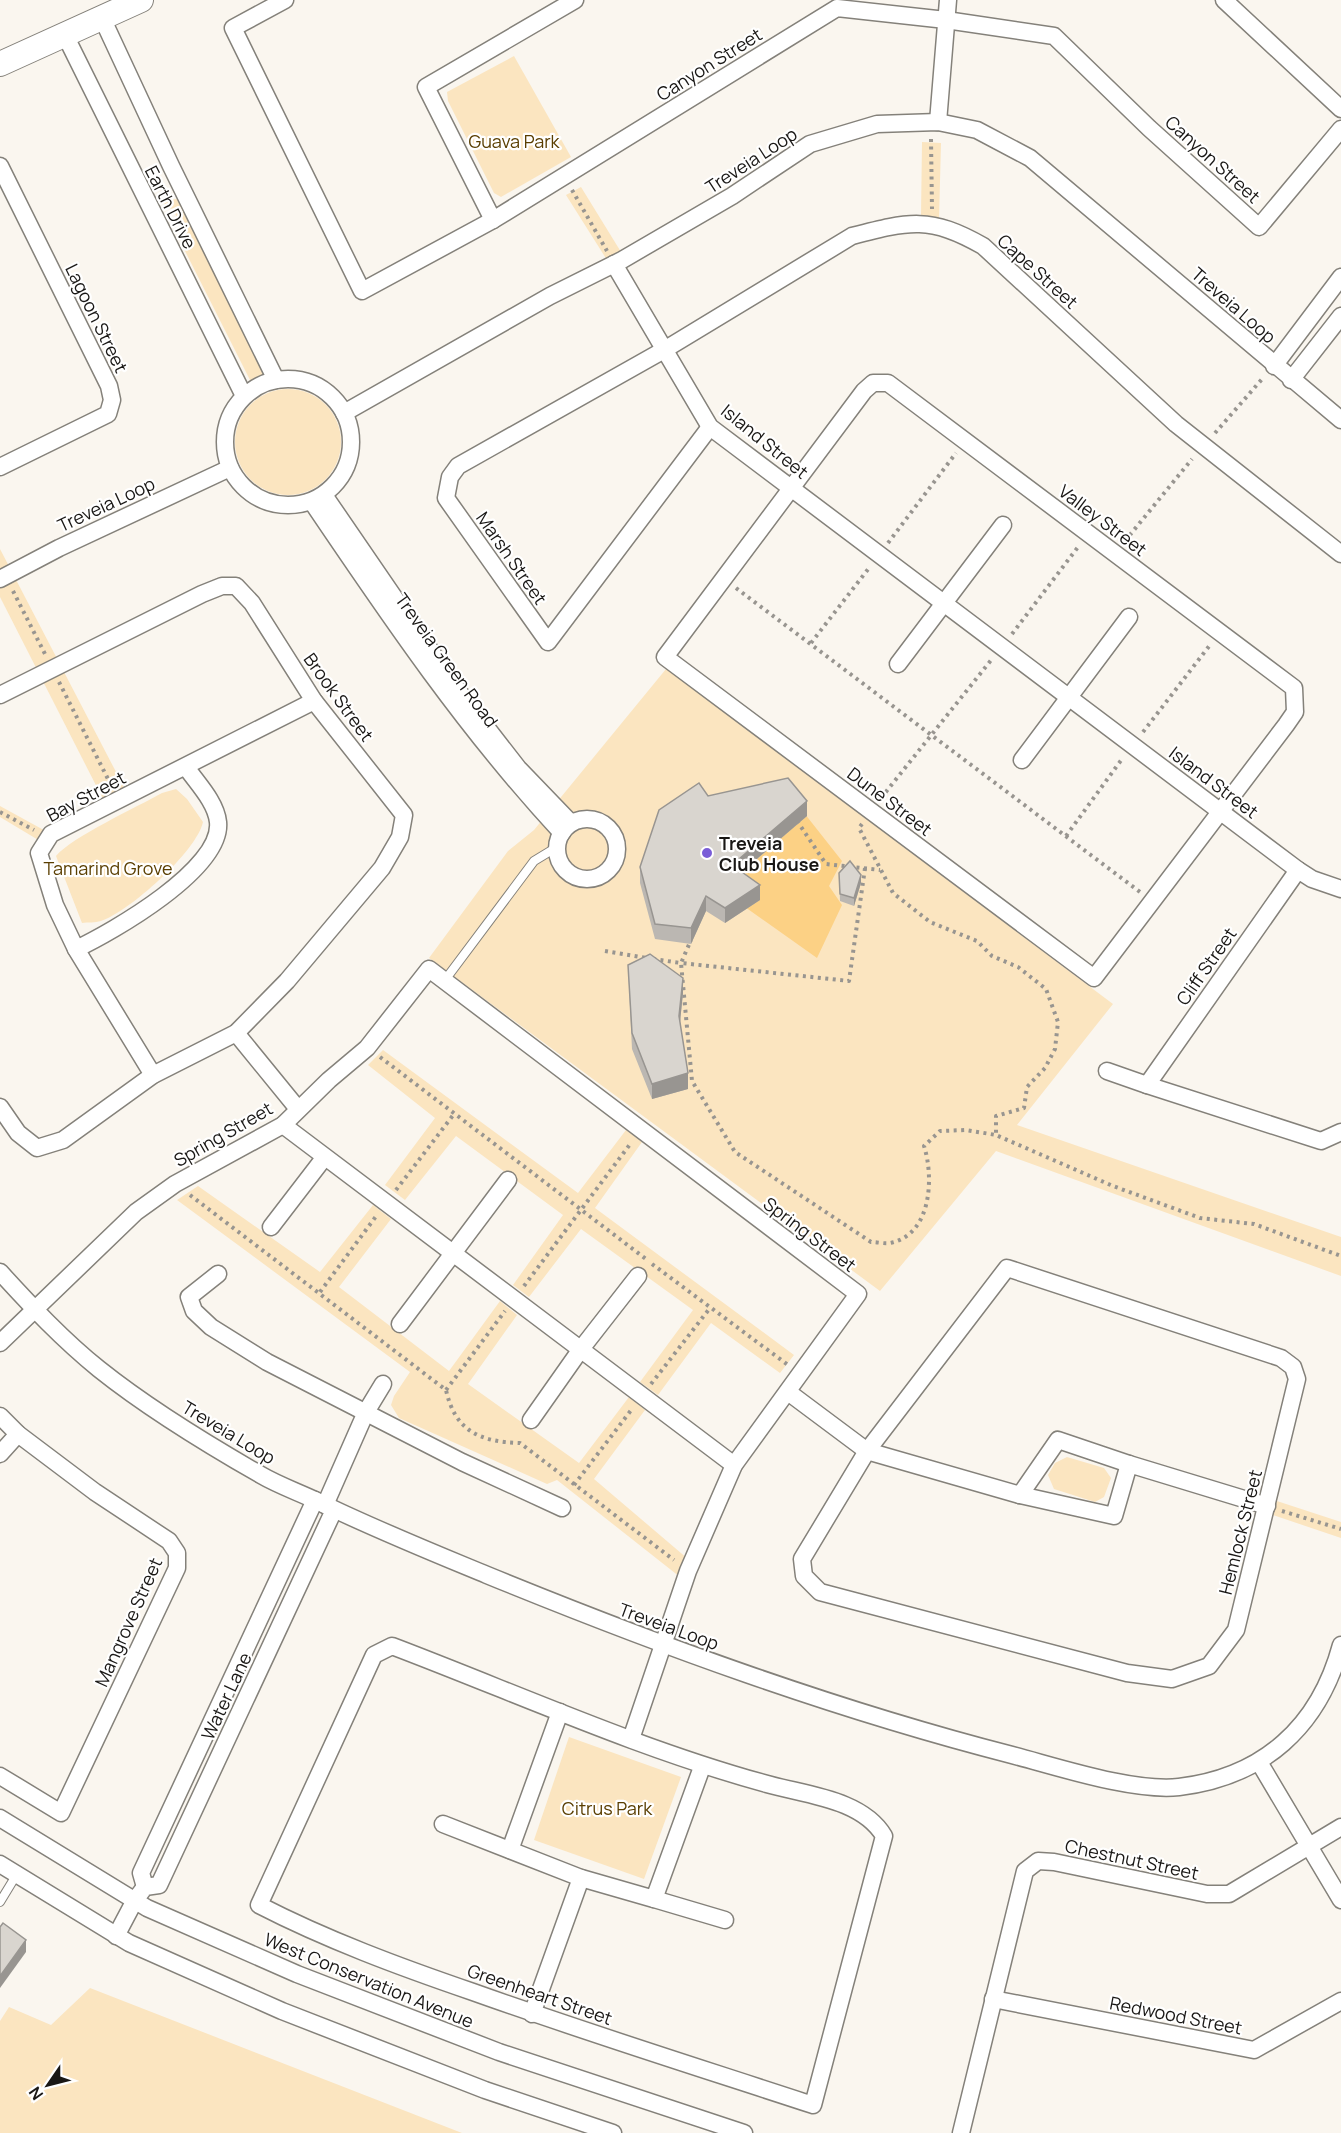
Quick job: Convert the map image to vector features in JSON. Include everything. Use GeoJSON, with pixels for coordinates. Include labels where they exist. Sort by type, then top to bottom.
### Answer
{"type":"FeatureCollection","features":[{"type":"Feature","properties":{"kind":"street"},"geometry":{"type":"LineString","coordinates":[[0,64],[103,20],[141,0]]}},
{"type":"Feature","properties":{"kind":"street","name":"Canyon Street"},"geometry":{"type":"LineString","coordinates":[[285,0],[234,28],[362,291],[493,220],[837,8],[946,20],[1054,36],[1149,128],[1259,227],[1341,129]]}},
{"type":"Feature","properties":{"kind":"street"},"geometry":{"type":"LineString","coordinates":[[493,220],[426,87],[575,0]]}},
{"type":"Feature","properties":{"kind":"street"},"geometry":{"type":"LineString","coordinates":[[934,122],[948,0]]}},
{"type":"Feature","properties":{"kind":"street"},"geometry":{"type":"LineString","coordinates":[[1224,0],[1341,109]]}},
{"type":"Feature","properties":{"kind":"street","name":"Earth Drive"},"geometry":{"type":"LineString","coordinates":[[103,20],[171,166],[276,380]]}},
{"type":"Feature","properties":{"kind":"street","name":"Earth Drive"},"geometry":{"type":"LineString","coordinates":[[65,35],[244,396]]}},
{"type":"Feature","properties":{"kind":"street","name":"Treveia Loop"},"geometry":{"type":"LineString","coordinates":[[345,413],[732,196],[810,144],[877,124],[934,122],[977,130],[1030,158],[1274,366],[1341,420]]}},
{"type":"Feature","properties":{"kind":"street","name":"Lagoon Street"},"geometry":{"type":"LineString","coordinates":[[0,166],[109,386],[112,400],[108,414],[0,467]]}},
{"type":"Feature","properties":{"kind":"street","name":"Cape Street"},"geometry":{"type":"LineString","coordinates":[[664,350],[852,236],[885,227],[922,223],[952,229],[983,246],[1176,424],[1341,554]]}},
{"type":"Feature","properties":{"kind":"street","name":"Island Street"},"geometry":{"type":"LineString","coordinates":[[614,264],[710,427],[1298,870],[1312,879],[1341,889]]}},
{"type":"Feature","properties":{"kind":"street"},"geometry":{"type":"LineString","coordinates":[[1274,366],[1341,277]]}},
{"type":"Feature","properties":{"kind":"street"},"geometry":{"type":"LineString","coordinates":[[1291,380],[1341,316]]}},
{"type":"Feature","properties":{"kind":"street","name":"Marsh Street"},"geometry":{"type":"LineString","coordinates":[[664,350],[458,466],[450,477],[446,498],[548,642],[710,427]]}},
{"type":"Feature","properties":{"kind":"street"},"geometry":{"type":"LineString","coordinates":[[297,379],[316,385],[332,397],[345,413],[350,431],[351,449],[347,467],[337,482],[318,498],[293,506],[273,504],[255,497],[240,484],[230,468],[225,449],[226,430],[232,411],[244,396],[259,386],[276,380],[297,379]]}},
{"type":"Feature","properties":{"kind":"street","name":"Valley Street"},"geometry":{"type":"LineString","coordinates":[[792,489],[864,391],[873,383],[888,383],[1221,632],[1294,688],[1295,712],[1221,812]]}},
{"type":"Feature","properties":{"kind":"street","name":"Treveia Loop"},"geometry":{"type":"LineString","coordinates":[[0,579],[59,548],[230,468]]}},
{"type":"Feature","properties":{"kind":"street","name":"Dune Street"},"geometry":{"type":"LineString","coordinates":[[792,489],[665,657],[674,664],[1094,978],[1221,812]]}},
{"type":"Feature","properties":{"kind":"street","name":"Treveia Green Road"},"geometry":{"type":"LineString","coordinates":[[318,498],[448,698],[508,775],[563,834]]}},
{"type":"Feature","properties":{"kind":"street"},"geometry":{"type":"LineString","coordinates":[[898,664],[1003,525]]}},
{"type":"Feature","properties":{"kind":"street","name":"Brook Street"},"geometry":{"type":"LineString","coordinates":[[0,696],[202,594],[236,586],[252,603],[314,701],[404,815],[400,837],[382,868],[287,981],[236,1033],[153,1075],[63,1140],[37,1149],[18,1133],[0,1107]]}},
{"type":"Feature","properties":{"kind":"street"},"geometry":{"type":"LineString","coordinates":[[1022,760],[1129,617]]}},
{"type":"Feature","properties":{"kind":"street","name":"Bay Street"},"geometry":{"type":"LineString","coordinates":[[153,1075],[76,949],[55,905],[39,852],[51,834],[314,701]]}},
{"type":"Feature","properties":{"kind":"street"},"geometry":{"type":"LineString","coordinates":[[76,949],[113,932],[169,895],[216,839],[218,823],[214,808],[186,767]]}},
{"type":"Feature","properties":{"kind":"street","name":"Cliff Street"},"geometry":{"type":"LineString","coordinates":[[1147,1085],[1298,870]]}},
{"type":"Feature","properties":{"kind":"street","name":"Spring Street"},"geometry":{"type":"LineString","coordinates":[[35,1309],[136,1212],[175,1184],[283,1125],[368,1048],[429,969],[858,1294],[734,1465],[688,1571],[664,1645]]}},
{"type":"Feature","properties":{"kind":"street"},"geometry":{"type":"LineString","coordinates":[[236,1033],[298,1109]]}},
{"type":"Feature","properties":{"kind":"street"},"geometry":{"type":"LineString","coordinates":[[1107,1071],[1321,1141],[1341,1132]]}},
{"type":"Feature","properties":{"kind":"street"},"geometry":{"type":"LineString","coordinates":[[283,1125],[734,1465]]}},
{"type":"Feature","properties":{"kind":"street"},"geometry":{"type":"LineString","coordinates":[[272,1227],[324,1158]]}},
{"type":"Feature","properties":{"kind":"street"},"geometry":{"type":"LineString","coordinates":[[400,1324],[508,1180]]}},
{"type":"Feature","properties":{"kind":"street","name":"Hemlock Street"},"geometry":{"type":"LineString","coordinates":[[1007,1268],[1281,1358],[1293,1366],[1298,1379],[1236,1630],[1209,1666],[1172,1679],[1127,1673],[820,1592],[804,1576],[802,1559],[867,1451],[1007,1268]]}},
{"type":"Feature","properties":{"kind":"street","name":"Treveia Loop"},"geometry":{"type":"LineString","coordinates":[[0,1272],[97,1368],[155,1411],[264,1477],[515,1587],[664,1645],[921,1731],[1115,1782],[1175,1788],[1234,1776],[1274,1753],[1309,1715],[1337,1659],[1341,1645]]}},
{"type":"Feature","properties":{"kind":"street"},"geometry":{"type":"LineString","coordinates":[[218,1274],[189,1297],[194,1311],[211,1327],[267,1362],[462,1462],[562,1508]]}},
{"type":"Feature","properties":{"kind":"street"},"geometry":{"type":"LineString","coordinates":[[531,1420],[581,1349],[638,1276]]}},
{"type":"Feature","properties":{"kind":"street"},"geometry":{"type":"LineString","coordinates":[[0,1343],[35,1309]]}},
{"type":"Feature","properties":{"kind":"street"},"geometry":{"type":"LineString","coordinates":[[325,1505],[366,1412],[383,1384]]}},
{"type":"Feature","properties":{"kind":"street"},"geometry":{"type":"LineString","coordinates":[[788,1392],[867,1451],[1020,1496],[1114,1516],[1129,1464]]}},
{"type":"Feature","properties":{"kind":"street","name":"Mangrove Street"},"geometry":{"type":"LineString","coordinates":[[0,1416],[18,1434],[95,1492],[169,1541],[177,1553],[177,1568],[61,1813],[0,1776]]}},
{"type":"Feature","properties":{"kind":"street"},"geometry":{"type":"LineString","coordinates":[[0,1454],[18,1434]]}},
{"type":"Feature","properties":{"kind":"street"},"geometry":{"type":"LineString","coordinates":[[1020,1496],[1058,1440],[1267,1506]]}},
{"type":"Feature","properties":{"kind":"street","name":"Water Lane"},"geometry":{"type":"LineString","coordinates":[[116,1936],[140,1894],[159,1885],[325,1505]]}},
{"type":"Feature","properties":{"kind":"street"},"geometry":{"type":"LineString","coordinates":[[631,1739],[664,1645]]}},
{"type":"Feature","properties":{"kind":"street","name":"Greenheart Street"},"geometry":{"type":"LineString","coordinates":[[392,1646],[560,1712],[702,1767],[853,1808],[875,1822],[884,1836],[813,2105],[532,2014],[301,1927],[259,1905],[374,1655],[392,1646]]}},
{"type":"Feature","properties":{"kind":"street"},"geometry":{"type":"LineString","coordinates":[[510,1850],[560,1712]]}},
{"type":"Feature","properties":{"kind":"street"},"geometry":{"type":"LineString","coordinates":[[1259,1762],[1341,1900]]}},
{"type":"Feature","properties":{"kind":"street"},"geometry":{"type":"LineString","coordinates":[[654,1899],[702,1767]]}},
{"type":"Feature","properties":{"kind":"street","name":"West Conservation Avenue"},"geometry":{"type":"LineString","coordinates":[[0,1818],[140,1894],[147,1908],[297,1974],[488,2048],[744,2133]]}},
{"type":"Feature","properties":{"kind":"street"},"geometry":{"type":"LineString","coordinates":[[443,1824],[581,1878],[725,1920]]}},
{"type":"Feature","properties":{"kind":"street","name":"Chestnut Street"},"geometry":{"type":"LineString","coordinates":[[961,2133],[1025,1871],[1038,1861],[1054,1862],[1207,1894],[1229,1894],[1341,1827]]}},
{"type":"Feature","properties":{"kind":"street"},"geometry":{"type":"LineString","coordinates":[[0,1864],[116,1936],[282,2011],[485,2090],[613,2133]]}},
{"type":"Feature","properties":{"kind":"street"},"geometry":{"type":"LineString","coordinates":[[532,2014],[581,1878]]}},
{"type":"Feature","properties":{"kind":"street","name":"Redwood Street"},"geometry":{"type":"LineString","coordinates":[[993,1999],[1254,2050],[1341,2001]]}},
{"type":"Feature","properties":{"kind":"lane","name":"Treveia Green Road"},"geometry":{"type":"LineString","coordinates":[[446,980],[529,867],[563,834]]}},
{"type":"Feature","properties":{"kind":"lane"},"geometry":{"type":"LineString","coordinates":[[0,1902],[17,1874]]}},
{"type":"Feature","properties":{"kind":"path"},"geometry":{"type":"LineString","coordinates":[[933,225],[934,122]]}},
{"type":"Feature","properties":{"kind":"path"},"geometry":{"type":"LineString","coordinates":[[564,176],[614,264]]}},
{"type":"Feature","properties":{"kind":"path"},"geometry":{"type":"LineString","coordinates":[[724,580],[1152,901]]}},
{"type":"Feature","properties":{"kind":"path"},"geometry":{"type":"LineString","coordinates":[[0,812],[47,840]]}},
{"type":"Feature","properties":{"kind":"path"},"geometry":{"type":"LineString","coordinates":[[795,819],[826,864],[881,870]]}},
{"type":"Feature","properties":{"kind":"path"},"geometry":{"type":"LineString","coordinates":[[605,951],[681,963],[849,981],[865,868]]}},
{"type":"Feature","properties":{"kind":"path"},"geometry":{"type":"LineString","coordinates":[[695,930],[681,963],[692,1081],[735,1152],[871,1242],[890,1243],[907,1236],[919,1220],[930,1195],[930,1166],[924,1146],[940,1131],[966,1130],[996,1135]]}},
{"type":"Feature","properties":{"kind":"path"},"geometry":{"type":"LineString","coordinates":[[368,1048],[801,1374]]}},
{"type":"Feature","properties":{"kind":"path"},"geometry":{"type":"LineString","coordinates":[[446,1390],[580,1209],[641,1131]]}},
{"type":"Feature","properties":{"kind":"path"},"geometry":{"type":"LineString","coordinates":[[175,1184],[446,1390],[450,1409],[464,1426],[479,1436],[504,1443],[520,1443],[688,1571]]}},
{"type":"Feature","properties":{"kind":"path"},"geometry":{"type":"LineString","coordinates":[[1267,1506],[1341,1529]]}},
{"type":"Feature","properties":{"kind":"green space","name":"Guava Park"},"geometry":{"type":"Polygon","coordinates":[[[514,56],[571,157],[501,197],[494,193],[448,101],[447,92],[514,56]]]}},
{"type":"Feature","properties":{"kind":"green space"},"geometry":{"type":"Polygon","coordinates":[[[922,142],[941,143],[939,220],[921,216],[922,142]]]}},
{"type":"Feature","properties":{"kind":"green space"},"geometry":{"type":"Polygon","coordinates":[[[581,187],[621,252],[607,260],[566,195],[581,187]]]}},
{"type":"Feature","properties":{"kind":"green space"},"geometry":{"type":"Polygon","coordinates":[[[177,199],[264,373],[256,382],[250,380],[182,245],[185,234],[173,209],[167,208],[163,201],[177,199]]]}},
{"type":"Feature","properties":{"kind":"green space"},"geometry":{"type":"Polygon","coordinates":[[[288,389],[308,393],[326,404],[337,422],[341,442],[337,462],[326,480],[308,491],[288,495],[268,491],[250,480],[239,462],[235,442],[239,422],[250,404],[268,393],[288,389]]]}},
{"type":"Feature","properties":{"kind":"green space"},"geometry":{"type":"Polygon","coordinates":[[[0,549],[128,795],[106,805],[0,597],[0,549]]]}},
{"type":"Feature","properties":{"kind":"green space"},"geometry":{"type":"Polygon","coordinates":[[[666,669],[1113,1004],[1017,1125],[1341,1237],[1341,1276],[996,1151],[880,1291],[429,958],[508,851],[534,830],[666,669]]]}},
{"type":"Feature","properties":{"kind":"green space","name":"Tamarind Grove"},"geometry":{"type":"Polygon","coordinates":[[[176,789],[187,799],[203,822],[198,834],[175,864],[128,906],[101,921],[82,923],[56,856],[76,840],[106,823],[162,793],[176,789]]]}},
{"type":"Feature","properties":{"kind":"green space"},"geometry":{"type":"Polygon","coordinates":[[[0,806],[51,834],[45,844],[0,817],[0,806]]]}},
{"type":"Feature","properties":{"kind":"green space"},"geometry":{"type":"Polygon","coordinates":[[[383,1050],[578,1193],[626,1130],[642,1142],[595,1208],[794,1355],[780,1373],[711,1323],[658,1395],[640,1382],[693,1310],[581,1229],[529,1297],[513,1285],[563,1215],[456,1136],[405,1200],[385,1185],[435,1118],[368,1065],[383,1050]]]}},
{"type":"Feature","properties":{"kind":"green space"},"geometry":{"type":"Polygon","coordinates":[[[198,1186],[320,1272],[373,1205],[391,1219],[339,1287],[449,1371],[500,1301],[517,1315],[468,1384],[579,1463],[629,1397],[645,1410],[594,1479],[688,1559],[680,1577],[557,1480],[547,1484],[399,1418],[391,1405],[394,1396],[410,1372],[177,1200],[198,1186]]]}},
{"type":"Feature","properties":{"kind":"green space"},"geometry":{"type":"Polygon","coordinates":[[[1067,1457],[1104,1468],[1111,1478],[1104,1497],[1095,1502],[1054,1489],[1048,1475],[1055,1463],[1067,1457]]]}},
{"type":"Feature","properties":{"kind":"green space"},"geometry":{"type":"Polygon","coordinates":[[[1268,1498],[1341,1522],[1341,1538],[1264,1512],[1268,1498]]]}},
{"type":"Feature","properties":{"kind":"green space","name":"Citrus Park"},"geometry":{"type":"Polygon","coordinates":[[[569,1737],[681,1777],[644,1879],[534,1840],[569,1737]]]}},
{"type":"Feature","properties":{"kind":"green space"},"geometry":{"type":"Polygon","coordinates":[[[90,1988],[462,2133],[0,2133],[0,2021],[9,2007],[51,2025],[90,1988]]]}},
{"type":"Feature","properties":{"kind":"shaded area"},"geometry":{"type":"Polygon","coordinates":[[[801,809],[842,861],[829,886],[842,905],[817,958],[745,907],[722,875],[801,809]]]}},
{"type":"Feature","properties":{"kind":"building","name":"Treveia Club House"},"geometry":{"type":"Polygon","coordinates":[[[788,778],[807,801],[732,865],[760,885],[725,908],[706,896],[691,928],[655,924],[640,867],[659,810],[699,783],[708,796],[788,778]]]}},
{"type":"Feature","properties":{"kind":"building"},"geometry":{"type":"Polygon","coordinates":[[[850,861],[861,875],[854,898],[840,894],[839,873],[850,861]]]}},
{"type":"Feature","properties":{"kind":"building"},"geometry":{"type":"Polygon","coordinates":[[[650,954],[683,978],[679,1016],[688,1073],[652,1084],[632,1033],[628,965],[650,954]]]}},
{"type":"Feature","properties":{"kind":"building"},"geometry":{"type":"Polygon","coordinates":[[[3,1923],[26,1940],[0,1976],[0,1927],[3,1923]]]}},
{"type":"Feature","properties":{"kind":"place","name":"Treveia Club House"},"geometry":{"type":"Point","coordinates":[707,853]}}]}
